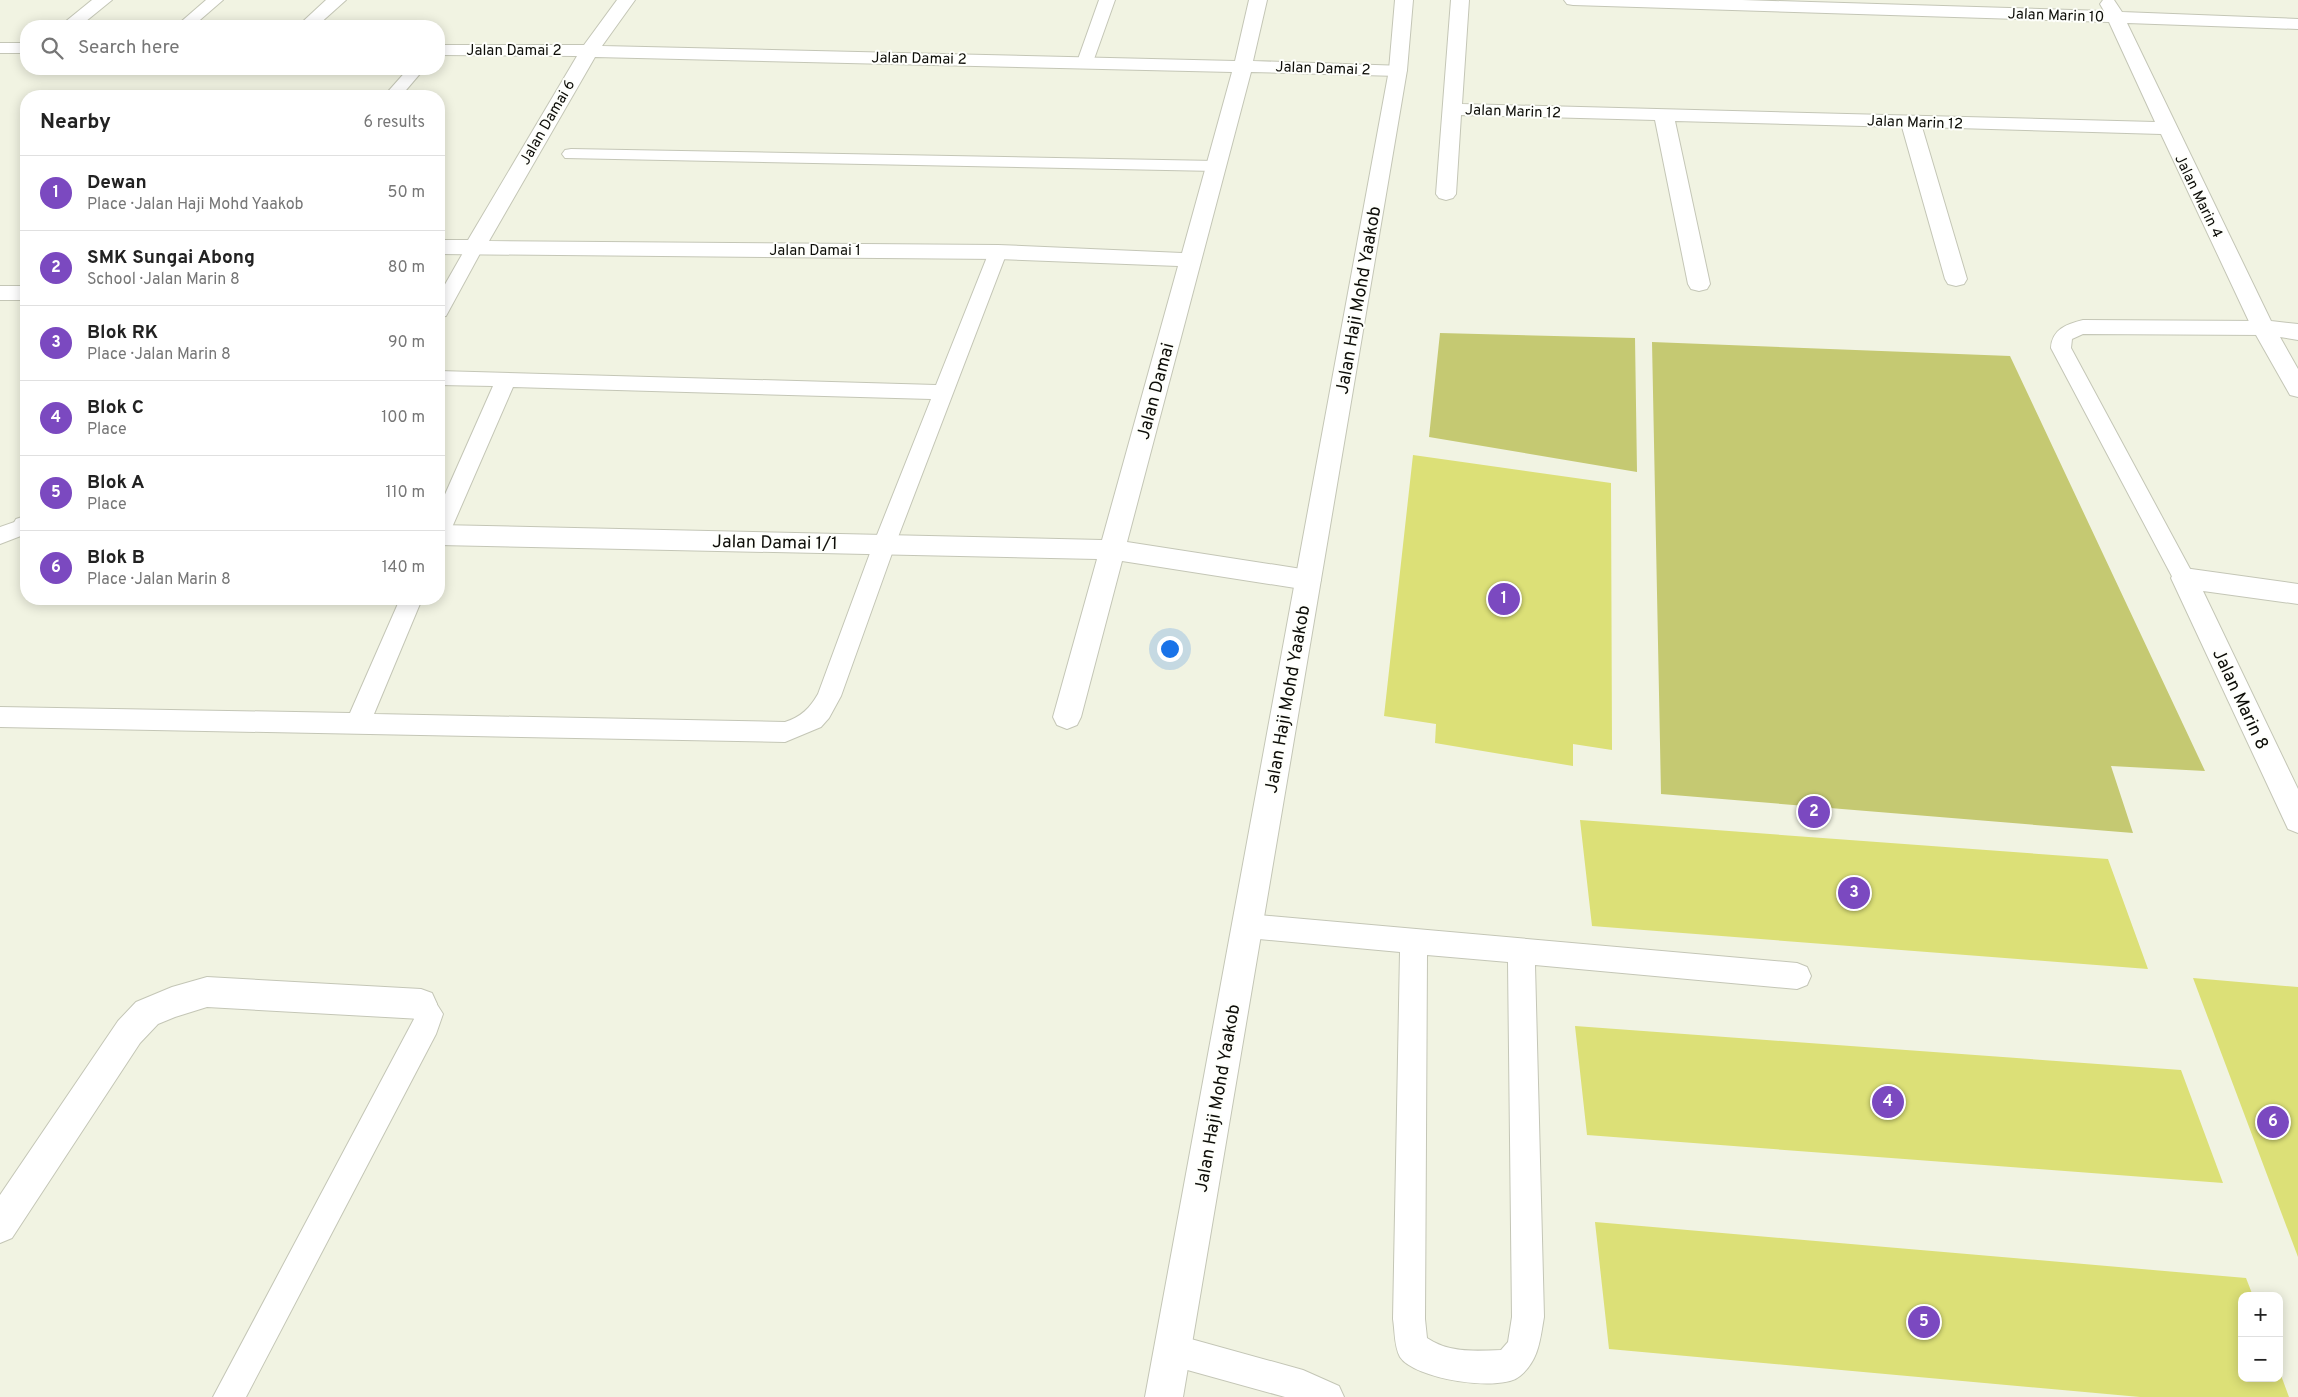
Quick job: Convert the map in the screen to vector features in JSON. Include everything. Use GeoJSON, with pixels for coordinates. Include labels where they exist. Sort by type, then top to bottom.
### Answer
{"type":"FeatureCollection","features":[{"type":"Feature","properties":{"kind":"street"},"geometry":{"type":"LineString","coordinates":[[77,20],[103,0]]}},
{"type":"Feature","properties":{"kind":"street"},"geometry":{"type":"LineString","coordinates":[[314,20],[337,0]]}},
{"type":"Feature","properties":{"kind":"street","name":"Jalan Damai 6"},"geometry":{"type":"LineString","coordinates":[[474,248],[589,51],[626,0]]}},
{"type":"Feature","properties":{"kind":"street"},"geometry":{"type":"LineString","coordinates":[[1243,66],[1258,0]]}},
{"type":"Feature","properties":{"kind":"street","name":"Jalan Haji Mohd Yaakob"},"geometry":{"type":"LineString","coordinates":[[1164,1397],[1398,70],[1404,0]]}},
{"type":"Feature","properties":{"kind":"street"},"geometry":{"type":"LineString","coordinates":[[1446,194],[1460,0]]}},
{"type":"Feature","properties":{"kind":"street","name":"Jalan Marin 10"},"geometry":{"type":"LineString","coordinates":[[1574,0],[2111,8],[2298,24]]}},
{"type":"Feature","properties":{"kind":"street","name":"Jalan Marin 4"},"geometry":{"type":"LineString","coordinates":[[2111,8],[2166,128],[2264,328],[2298,388]]}},
{"type":"Feature","properties":{"kind":"street"},"geometry":{"type":"LineString","coordinates":[[0,48],[20,48]]}},
{"type":"Feature","properties":{"kind":"street","name":"Jalan Damai 2"},"geometry":{"type":"LineString","coordinates":[[445,50],[589,51],[1398,70]]}},
{"type":"Feature","properties":{"kind":"street","name":"Jalan Damai"},"geometry":{"type":"LineString","coordinates":[[1067,717],[1243,66]]}},
{"type":"Feature","properties":{"kind":"street","name":"Jalan Marin 12"},"geometry":{"type":"LineString","coordinates":[[1452,109],[2166,128]]}},
{"type":"Feature","properties":{"kind":"street"},"geometry":{"type":"LineString","coordinates":[[1664,115],[1699,284]]}},
{"type":"Feature","properties":{"kind":"street"},"geometry":{"type":"LineString","coordinates":[[1910,121],[1956,278]]}},
{"type":"Feature","properties":{"kind":"street","name":"Jalan Damai 1"},"geometry":{"type":"LineString","coordinates":[[445,247],[998,252],[1191,260]]}},
{"type":"Feature","properties":{"kind":"street"},"geometry":{"type":"LineString","coordinates":[[0,293],[20,294]]}},
{"type":"Feature","properties":{"kind":"street"},"geometry":{"type":"LineString","coordinates":[[2264,328],[2298,332]]}},
{"type":"Feature","properties":{"kind":"street","name":"Jalan Damai 1/1"},"geometry":{"type":"LineString","coordinates":[[445,534],[1112,550],[1167,560],[1308,580]]}},
{"type":"Feature","properties":{"kind":"street"},"geometry":{"type":"LineString","coordinates":[[2184,578],[2298,594]]}},
{"type":"Feature","properties":{"kind":"street","name":"Jalan Marin 8"},"geometry":{"type":"LineString","coordinates":[[2184,578],[2298,820]]}},
{"type":"Feature","properties":{"kind":"street"},"geometry":{"type":"LineString","coordinates":[[0,1226],[129,1032],[147,1014],[172,1002],[207,992],[421,1004]]}},
{"type":"Feature","properties":{"kind":"lane"},"geometry":{"type":"LineString","coordinates":[[191,20],[215,0]]}},
{"type":"Feature","properties":{"kind":"lane"},"geometry":{"type":"LineString","coordinates":[[1085,62],[1108,0]]}},
{"type":"Feature","properties":{"kind":"lane"},"geometry":{"type":"LineString","coordinates":[[397,90],[411,75]]}},
{"type":"Feature","properties":{"kind":"lane"},"geometry":{"type":"LineString","coordinates":[[571,154],[1216,166]]}},
{"type":"Feature","properties":{"kind":"lane"},"geometry":{"type":"LineString","coordinates":[[445,300],[474,248]]}},
{"type":"Feature","properties":{"kind":"lane"},"geometry":{"type":"LineString","coordinates":[[0,717],[784,732],[805,726],[819,716],[830,696],[884,545],[998,252]]}},
{"type":"Feature","properties":{"kind":"lane"},"geometry":{"type":"LineString","coordinates":[[2184,578],[2061,348],[2062,336],[2070,330],[2083,327],[2264,328]]}},
{"type":"Feature","properties":{"kind":"lane"},"geometry":{"type":"LineString","coordinates":[[445,378],[943,392]]}},
{"type":"Feature","properties":{"kind":"lane"},"geometry":{"type":"LineString","coordinates":[[445,520],[506,380]]}},
{"type":"Feature","properties":{"kind":"lane"},"geometry":{"type":"LineString","coordinates":[[0,536],[20,528]]}},
{"type":"Feature","properties":{"kind":"lane"},"geometry":{"type":"LineString","coordinates":[[358,724],[408,605]]}},
{"type":"Feature","properties":{"kind":"lane"},"geometry":{"type":"LineString","coordinates":[[1248,926],[1797,976]]}},
{"type":"Feature","properties":{"kind":"lane"},"geometry":{"type":"LineString","coordinates":[[1414,940],[1409,1318],[1412,1347],[1427,1358],[1463,1368],[1508,1366],[1523,1349],[1528,1317],[1521,950]]}},
{"type":"Feature","properties":{"kind":"lane"},"geometry":{"type":"LineString","coordinates":[[229,1397],[426,1024],[429,1014],[421,1004]]}},
{"type":"Feature","properties":{"kind":"lane"},"geometry":{"type":"LineString","coordinates":[[1173,1350],[1303,1386],[1328,1397]]}},
{"type":"Feature","properties":{"kind":"green space"},"geometry":{"type":"Polygon","coordinates":[[[1440,333],[1635,338],[1637,472],[1429,437],[1440,333]]]}},
{"type":"Feature","properties":{"kind":"green space"},"geometry":{"type":"Polygon","coordinates":[[[1652,342],[2010,356],[2205,771],[2111,766],[2133,833],[1661,794],[1652,342]]]}},
{"type":"Feature","properties":{"kind":"building"},"geometry":{"type":"Polygon","coordinates":[[[1413,455],[1611,483],[1612,750],[1573,744],[1573,766],[1435,743],[1436,724],[1384,716],[1413,455]]]}},
{"type":"Feature","properties":{"kind":"building"},"geometry":{"type":"Polygon","coordinates":[[[1580,820],[2108,859],[2148,969],[1592,926],[1580,820]]]}},
{"type":"Feature","properties":{"kind":"building"},"geometry":{"type":"Polygon","coordinates":[[[2193,978],[2298,987],[2298,1257],[2193,978]]]}},
{"type":"Feature","properties":{"kind":"building"},"geometry":{"type":"Polygon","coordinates":[[[1575,1026],[2181,1070],[2223,1183],[1587,1135],[1575,1026]]]}},
{"type":"Feature","properties":{"kind":"building"},"geometry":{"type":"Polygon","coordinates":[[[1595,1222],[2246,1278],[2251,1292],[2238,1292],[2238,1382],[2283,1381],[2289,1397],[2140,1397],[1609,1349],[1595,1222]]]}},
{"type":"Feature","properties":{"kind":"place","name":"Dewan"},"geometry":{"type":"Point","coordinates":[1504,599]}},
{"type":"Feature","properties":{"kind":"place","name":"SMK Sungai Abong"},"geometry":{"type":"Point","coordinates":[1814,812]}},
{"type":"Feature","properties":{"kind":"place","name":"Blok RK"},"geometry":{"type":"Point","coordinates":[1854,893]}},
{"type":"Feature","properties":{"kind":"place","name":"Blok C"},"geometry":{"type":"Point","coordinates":[1888,1102]}},
{"type":"Feature","properties":{"kind":"place","name":"Blok B"},"geometry":{"type":"Point","coordinates":[2273,1122]}},
{"type":"Feature","properties":{"kind":"place","name":"Blok A"},"geometry":{"type":"Point","coordinates":[1924,1322]}}]}
